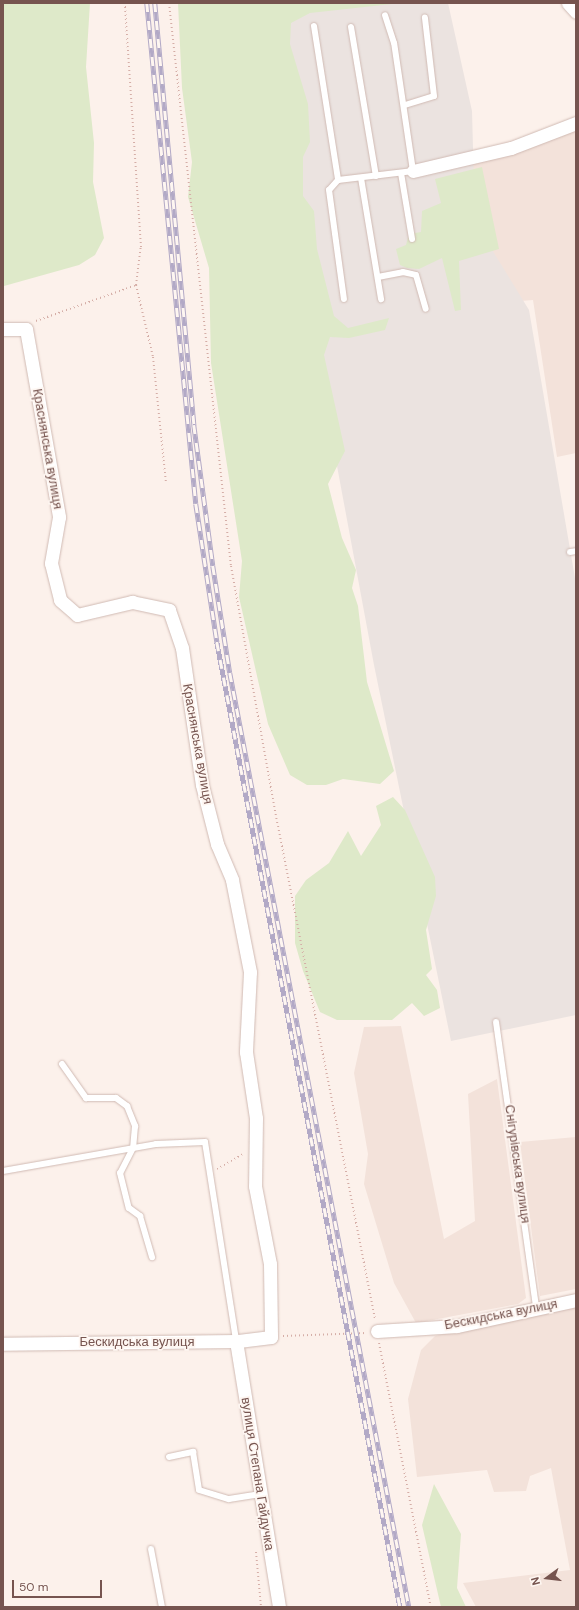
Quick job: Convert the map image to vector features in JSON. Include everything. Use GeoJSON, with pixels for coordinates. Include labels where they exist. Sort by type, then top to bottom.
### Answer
{"type":"FeatureCollection","features":[{"type":"Feature","properties":{"kind":"street"},"geometry":{"type":"LineString","coordinates":[[568,3],[576,12]]}},
{"type":"Feature","properties":{"kind":"street"},"geometry":{"type":"LineString","coordinates":[[407,172],[511,148],[576,123]]}},
{"type":"Feature","properties":{"kind":"street"},"geometry":{"type":"LineString","coordinates":[[3,329],[26,329]]}},
{"type":"Feature","properties":{"kind":"street","name":"Краснянська вулиця"},"geometry":{"type":"LineString","coordinates":[[26,329],[59,517],[51,563],[60,600],[77,615],[132,602],[169,610],[182,648],[202,785],[217,844],[232,880],[250,972],[246,1052],[256,1118],[255,1186],[270,1264],[271,1336]]}},
{"type":"Feature","properties":{"kind":"street","name":"Бескидська вулиця"},"geometry":{"type":"LineString","coordinates":[[377,1331],[457,1326],[576,1300]]}},
{"type":"Feature","properties":{"kind":"street","name":"Бескидська вулиця"},"geometry":{"type":"LineString","coordinates":[[3,1344],[236,1341],[271,1336]]}},
{"type":"Feature","properties":{"kind":"street","name":"вулиця Степана Гайдучка"},"geometry":{"type":"LineString","coordinates":[[236,1341],[279,1607]]}},
{"type":"Feature","properties":{"kind":"lane"},"geometry":{"type":"LineString","coordinates":[[385,15],[394,44],[404,105],[412,239]]}},
{"type":"Feature","properties":{"kind":"lane"},"geometry":{"type":"LineString","coordinates":[[404,105],[434,96],[426,18]]}},
{"type":"Feature","properties":{"kind":"lane"},"geometry":{"type":"LineString","coordinates":[[314,26],[338,180]]}},
{"type":"Feature","properties":{"kind":"lane"},"geometry":{"type":"LineString","coordinates":[[351,26],[376,176]]}},
{"type":"Feature","properties":{"kind":"lane"},"geometry":{"type":"LineString","coordinates":[[344,299],[329,190],[338,180],[407,172]]}},
{"type":"Feature","properties":{"kind":"lane"},"geometry":{"type":"LineString","coordinates":[[361,178],[381,299]]}},
{"type":"Feature","properties":{"kind":"lane"},"geometry":{"type":"LineString","coordinates":[[378,277],[403,272],[416,275],[426,309]]}},
{"type":"Feature","properties":{"kind":"lane","name":"Снігурівська вулиця"},"geometry":{"type":"LineString","coordinates":[[496,1022],[536,1308]]}},
{"type":"Feature","properties":{"kind":"lane"},"geometry":{"type":"LineString","coordinates":[[62,1064],[86,1098],[116,1098],[127,1106],[135,1126],[133,1148],[120,1173],[129,1208],[140,1216],[152,1256]]}},
{"type":"Feature","properties":{"kind":"lane"},"geometry":{"type":"LineString","coordinates":[[3,1170],[133,1148],[205,1142],[236,1341]]}},
{"type":"Feature","properties":{"kind":"lane"},"geometry":{"type":"LineString","coordinates":[[169,1457],[193,1452],[199,1490],[229,1499],[261,1494]]}},
{"type":"Feature","properties":{"kind":"lane"},"geometry":{"type":"LineString","coordinates":[[151,1549],[162,1607]]}},
{"type":"Feature","properties":{"kind":"path"},"geometry":{"type":"LineString","coordinates":[[125,3],[140,246],[136,285],[153,357],[166,483]]}},
{"type":"Feature","properties":{"kind":"path"},"geometry":{"type":"LineString","coordinates":[[170,3],[231,566],[278,826],[432,1607]]}},
{"type":"Feature","properties":{"kind":"path"},"geometry":{"type":"LineString","coordinates":[[26,329],[41,316],[136,285]]}},
{"type":"Feature","properties":{"kind":"path"},"geometry":{"type":"LineString","coordinates":[[210,1174],[256,1146]]}},
{"type":"Feature","properties":{"kind":"path"},"geometry":{"type":"LineString","coordinates":[[271,1336],[377,1331]]}},
{"type":"Feature","properties":{"kind":"shaded area"},"geometry":{"type":"Polygon","coordinates":[[[365,3],[448,3],[472,111],[475,222],[529,310],[576,584],[576,1015],[451,1041],[374,665],[324,396],[279,15],[365,3]]]}},
{"type":"Feature","properties":{"kind":"shaded area"},"geometry":{"type":"Polygon","coordinates":[[[576,130],[576,453],[557,457],[533,300],[457,306],[431,174],[501,157],[576,130]]]}},
{"type":"Feature","properties":{"kind":"shaded area"},"geometry":{"type":"Polygon","coordinates":[[[401,1026],[444,1239],[475,1221],[468,1094],[497,1079],[526,1298],[518,1304],[416,1323],[394,1283],[364,1184],[368,1154],[354,1073],[364,1027],[401,1026]]]}},
{"type":"Feature","properties":{"kind":"shaded area"},"geometry":{"type":"Polygon","coordinates":[[[576,1137],[576,1289],[540,1296],[520,1142],[576,1137]]]}},
{"type":"Feature","properties":{"kind":"shaded area"},"geometry":{"type":"Polygon","coordinates":[[[576,1304],[576,1607],[476,1607],[463,1583],[570,1570],[551,1468],[530,1476],[526,1491],[494,1492],[487,1470],[417,1477],[408,1399],[421,1350],[435,1336],[576,1304]]]}},
{"type":"Feature","properties":{"kind":"green space"},"geometry":{"type":"Polygon","coordinates":[[[3,3],[90,3],[86,67],[94,143],[93,182],[104,238],[95,255],[79,265],[4,286],[3,3]]]}},
{"type":"Feature","properties":{"kind":"green space"},"geometry":{"type":"Polygon","coordinates":[[[178,3],[401,3],[310,13],[291,23],[290,44],[308,104],[310,142],[303,157],[303,196],[314,211],[317,249],[334,316],[348,328],[389,318],[385,330],[349,338],[330,337],[324,355],[345,451],[328,484],[342,538],[356,570],[352,588],[358,606],[367,682],[394,771],[380,784],[343,779],[326,785],[307,785],[290,775],[268,724],[239,597],[242,561],[211,363],[209,268],[188,197],[192,162],[182,88],[178,3]]]}},
{"type":"Feature","properties":{"kind":"green space"},"geometry":{"type":"Polygon","coordinates":[[[482,167],[499,249],[459,261],[461,310],[455,311],[442,258],[419,269],[407,268],[400,265],[396,249],[406,245],[409,234],[421,232],[422,211],[441,203],[435,179],[482,167]]]}},
{"type":"Feature","properties":{"kind":"green space"},"geometry":{"type":"Polygon","coordinates":[[[393,797],[405,810],[435,877],[436,896],[426,930],[432,969],[426,975],[437,990],[440,1008],[424,1016],[412,1003],[392,1020],[337,1020],[320,1012],[303,971],[295,943],[295,896],[306,880],[329,863],[348,831],[361,856],[381,825],[376,806],[393,797]]]}},
{"type":"Feature","properties":{"kind":"green space"},"geometry":{"type":"Polygon","coordinates":[[[434,1484],[461,1534],[457,1588],[466,1607],[441,1607],[422,1525],[434,1484]]]}},
{"type":"Feature","properties":{"kind":"railway"},"geometry":{"type":"LineString","coordinates":[[147,3],[196,504],[217,642],[400,1607]]}},
{"type":"Feature","properties":{"kind":"railway"},"geometry":{"type":"LineString","coordinates":[[155,3],[194,425],[213,566],[230,673],[409,1607]]}}]}
